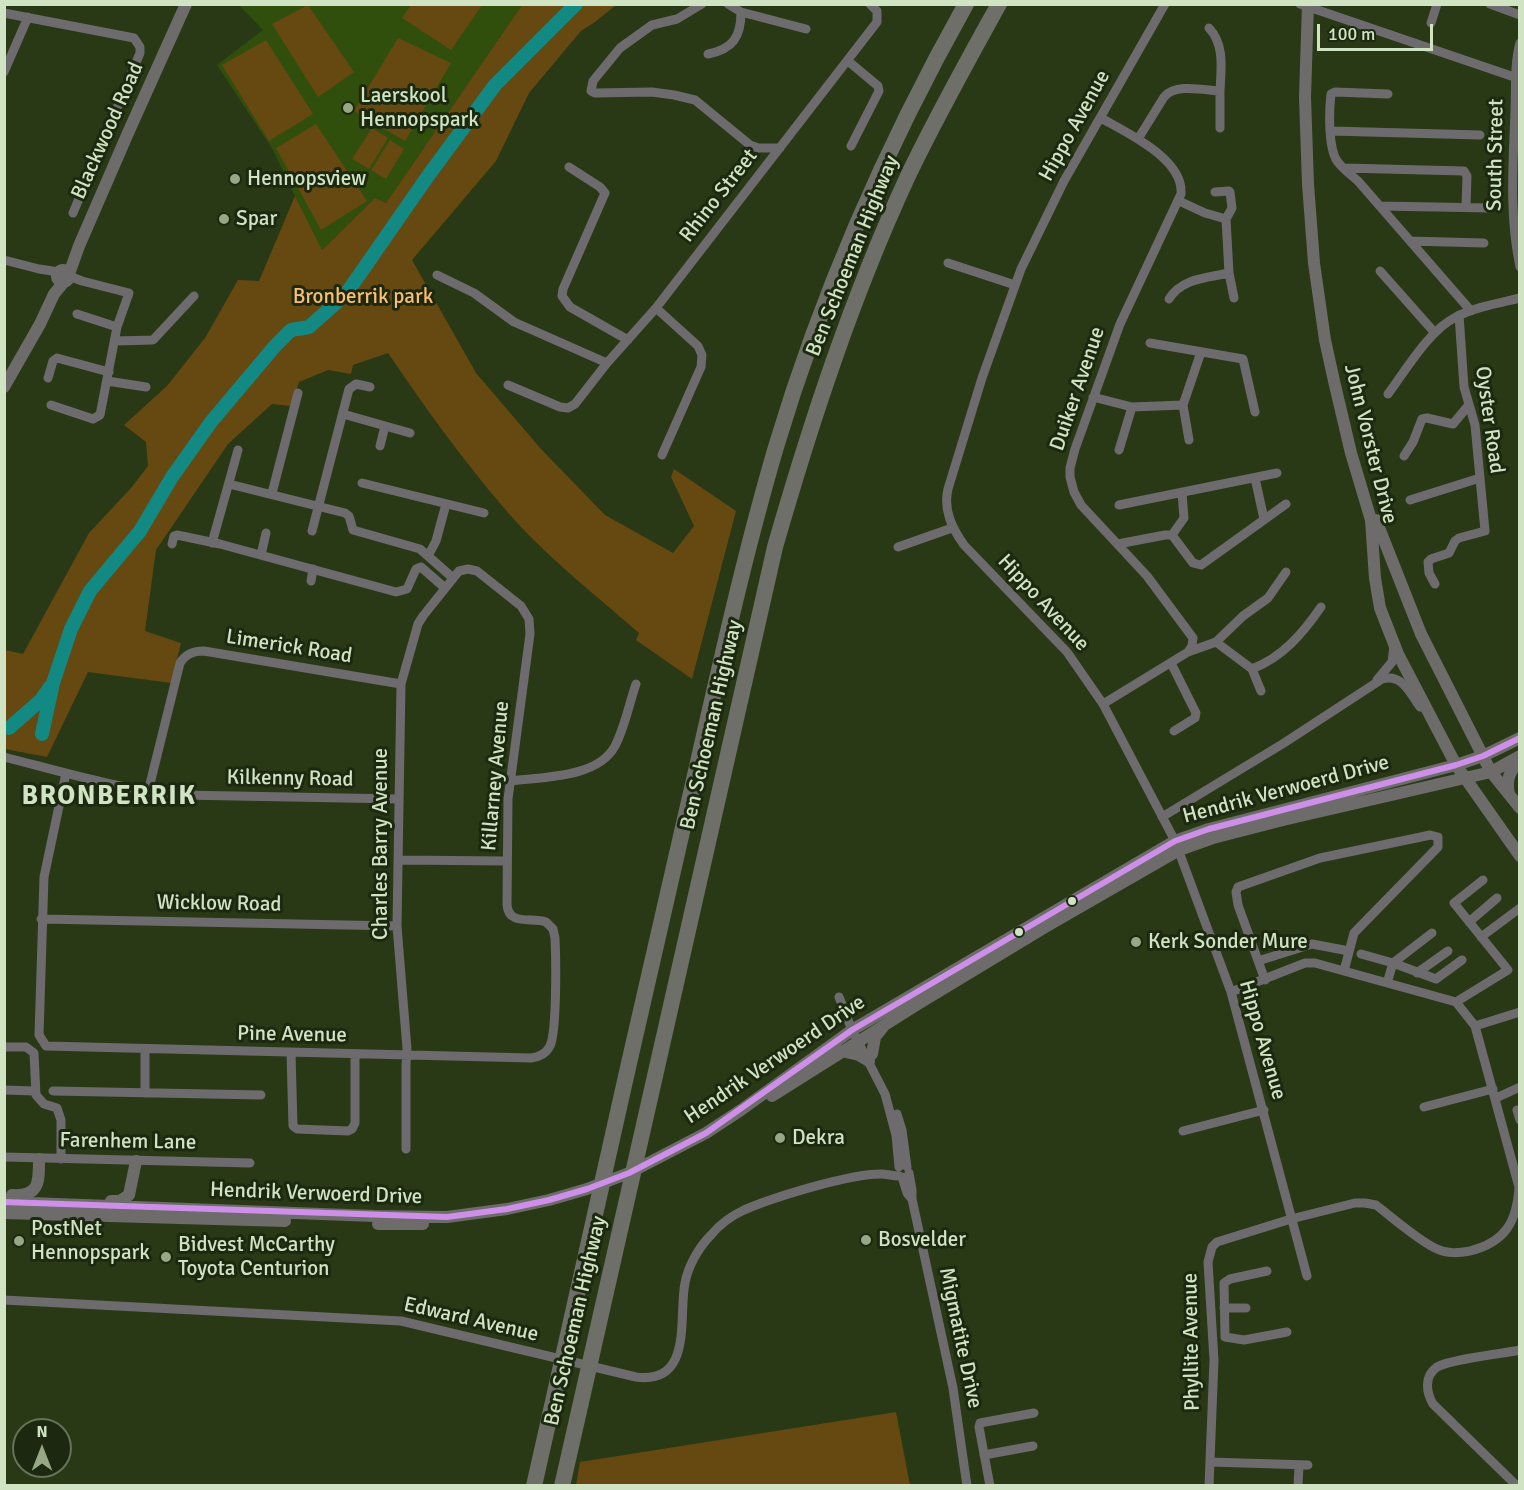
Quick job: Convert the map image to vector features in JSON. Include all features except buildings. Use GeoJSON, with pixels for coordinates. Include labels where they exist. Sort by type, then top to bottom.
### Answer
{"type":"FeatureCollection","features":[{"type":"Feature","properties":{"kind":"highway","name":"Ben Schoeman Highway"},"geometry":{"type":"LineString","coordinates":[[534,1485],[677,852],[750,543],[777,444],[841,262],[882,167],[932,65],[966,4]]}},
{"type":"Feature","properties":{"kind":"highway","name":"Ben Schoeman Highway"},"geometry":{"type":"LineString","coordinates":[[562,1485],[775,547],[801,456],[830,370],[907,178],[999,4]]}},
{"type":"Feature","properties":{"kind":"main road","name":"Blackwood Road"},"geometry":{"type":"LineString","coordinates":[[63,277],[79,246],[128,133],[180,4]]}},
{"type":"Feature","properties":{"kind":"main road","name":"Blackwood Road"},"geometry":{"type":"LineString","coordinates":[[164,48],[186,4]]}},
{"type":"Feature","properties":{"kind":"main road","name":"John Vorster Drive"},"geometry":{"type":"LineString","coordinates":[[1309,6],[1305,78],[1306,140],[1311,224],[1319,298],[1325,339],[1341,412],[1371,520],[1377,593],[1395,646],[1456,765],[1520,856]]}},
{"type":"Feature","properties":{"kind":"main road","name":"John Vorster Drive"},"geometry":{"type":"LineString","coordinates":[[1309,6],[1314,224],[1322,298],[1340,391],[1355,452],[1376,520],[1421,634],[1491,772],[1520,808]]}},
{"type":"Feature","properties":{"kind":"main road"},"geometry":{"type":"LineString","coordinates":[[4,387],[40,324],[63,277]]}},
{"type":"Feature","properties":{"kind":"main road","name":"Hendrik Verwoerd Drive"},"geometry":{"type":"LineString","coordinates":[[671,1156],[858,1033],[1177,846],[1229,824],[1456,765],[1483,756],[1520,738]]}},
{"type":"Feature","properties":{"kind":"main road","name":"Hendrik Verwoerd Drive"},"geometry":{"type":"LineString","coordinates":[[4,1213],[404,1225],[462,1222],[510,1215],[619,1184],[710,1138],[841,1051],[858,1033],[888,1022],[1177,846],[1491,772],[1520,756]]}},
{"type":"Feature","properties":{"kind":"main road"},"geometry":{"type":"LineString","coordinates":[[1509,794],[1508,777],[1520,762]]}},
{"type":"Feature","properties":{"kind":"main road"},"geometry":{"type":"LineString","coordinates":[[841,1051],[871,1058],[874,1038],[888,1022]]}},
{"type":"Feature","properties":{"kind":"main road"},"geometry":{"type":"LineString","coordinates":[[4,1195],[25,1196],[34,1190],[38,1182],[39,1158]]}},
{"type":"Feature","properties":{"kind":"main road"},"geometry":{"type":"LineString","coordinates":[[41,1204],[84,1200],[120,1201],[129,1194],[136,1161]]}},
{"type":"Feature","properties":{"kind":"main road"},"geometry":{"type":"LineString","coordinates":[[134,1174],[139,1198],[150,1208]]}},
{"type":"Feature","properties":{"kind":"main road","name":"Hendrik Verwoerd Drive"},"geometry":{"type":"LineString","coordinates":[[4,1202],[447,1217],[550,1203]]}},
{"type":"Feature","properties":{"kind":"street"},"geometry":{"type":"LineString","coordinates":[[702,4],[677,19],[652,25],[620,48],[593,81],[591,91],[596,93],[652,92],[674,94],[695,100],[750,145],[758,148],[780,148]]}},
{"type":"Feature","properties":{"kind":"street"},"geometry":{"type":"LineString","coordinates":[[728,4],[741,12],[806,28]]}},
{"type":"Feature","properties":{"kind":"street","name":"Hippo Avenue"},"geometry":{"type":"LineString","coordinates":[[1165,4],[1064,181],[1015,285],[982,378],[948,489],[946,503],[952,528],[964,545],[1060,644],[1103,704],[1177,846],[1232,992],[1307,1276]]}},
{"type":"Feature","properties":{"kind":"street"},"geometry":{"type":"LineString","coordinates":[[1431,22],[1437,4]]}},
{"type":"Feature","properties":{"kind":"street"},"geometry":{"type":"LineString","coordinates":[[1490,4],[1520,15]]}},
{"type":"Feature","properties":{"kind":"street","name":"Rhino Street"},"geometry":{"type":"LineString","coordinates":[[508,385],[560,407],[567,408],[575,404],[607,363],[656,308],[877,22],[878,11],[871,5]]}},
{"type":"Feature","properties":{"kind":"street"},"geometry":{"type":"LineString","coordinates":[[1309,6],[1518,79]]}},
{"type":"Feature","properties":{"kind":"street"},"geometry":{"type":"LineString","coordinates":[[708,54],[721,51],[736,38],[741,24],[741,12]]}},
{"type":"Feature","properties":{"kind":"street"},"geometry":{"type":"LineString","coordinates":[[4,13],[134,38],[140,47],[140,53],[73,213]]}},
{"type":"Feature","properties":{"kind":"street"},"geometry":{"type":"LineString","coordinates":[[4,72],[28,17]]}},
{"type":"Feature","properties":{"kind":"street"},"geometry":{"type":"LineString","coordinates":[[1209,28],[1216,36],[1220,46],[1220,128]]}},
{"type":"Feature","properties":{"kind":"street","name":"South Street"},"geometry":{"type":"LineString","coordinates":[[1520,43],[1513,220],[1520,267]]}},
{"type":"Feature","properties":{"kind":"street"},"geometry":{"type":"LineString","coordinates":[[848,61],[878,86],[879,91],[851,146]]}},
{"type":"Feature","properties":{"kind":"street"},"geometry":{"type":"LineString","coordinates":[[1138,139],[1169,91],[1179,89],[1220,91]]}},
{"type":"Feature","properties":{"kind":"street"},"geometry":{"type":"LineString","coordinates":[[1388,94],[1332,93],[1330,96],[1331,131],[1334,154],[1471,311]]}},
{"type":"Feature","properties":{"kind":"street"},"geometry":{"type":"LineString","coordinates":[[1101,118],[1138,139],[1163,158],[1177,175],[1181,185],[1179,201],[1205,213],[1226,219]]}},
{"type":"Feature","properties":{"kind":"street"},"geometry":{"type":"LineString","coordinates":[[1331,131],[1480,135]]}},
{"type":"Feature","properties":{"kind":"street"},"geometry":{"type":"LineString","coordinates":[[569,167],[600,187],[605,193],[562,296],[570,307],[628,339]]}},
{"type":"Feature","properties":{"kind":"street"},"geometry":{"type":"LineString","coordinates":[[1344,168],[1464,171],[1467,177],[1466,206]]}},
{"type":"Feature","properties":{"kind":"street"},"geometry":{"type":"LineString","coordinates":[[1215,192],[1230,192],[1232,208],[1226,219],[1229,273],[1234,298]]}},
{"type":"Feature","properties":{"kind":"street","name":"Duiker Avenue"},"geometry":{"type":"LineString","coordinates":[[1179,201],[1120,324],[1075,449],[1070,477],[1081,505],[1147,576],[1193,638]]}},
{"type":"Feature","properties":{"kind":"street"},"geometry":{"type":"LineString","coordinates":[[1380,206],[1490,208]]}},
{"type":"Feature","properties":{"kind":"street"},"geometry":{"type":"LineString","coordinates":[[1410,241],[1484,243]]}},
{"type":"Feature","properties":{"kind":"street"},"geometry":{"type":"LineString","coordinates":[[4,260],[39,269],[46,274],[129,293],[117,327],[102,410],[97,418],[51,405]]}},
{"type":"Feature","properties":{"kind":"street"},"geometry":{"type":"LineString","coordinates":[[948,262],[1015,285]]}},
{"type":"Feature","properties":{"kind":"street"},"geometry":{"type":"LineString","coordinates":[[1380,271],[1435,333]]}},
{"type":"Feature","properties":{"kind":"street"},"geometry":{"type":"LineString","coordinates":[[1169,299],[1191,281],[1229,273]]}},
{"type":"Feature","properties":{"kind":"street"},"geometry":{"type":"LineString","coordinates":[[437,275],[474,293],[514,322],[607,363]]}},
{"type":"Feature","properties":{"kind":"street"},"geometry":{"type":"LineString","coordinates":[[115,341],[153,340],[194,296]]}},
{"type":"Feature","properties":{"kind":"street"},"geometry":{"type":"LineString","coordinates":[[1388,394],[1435,333],[1449,321],[1471,311],[1520,298]]}},
{"type":"Feature","properties":{"kind":"street"},"geometry":{"type":"LineString","coordinates":[[656,308],[698,346],[702,355],[701,368],[662,455]]}},
{"type":"Feature","properties":{"kind":"street"},"geometry":{"type":"LineString","coordinates":[[77,314],[117,327]]}},
{"type":"Feature","properties":{"kind":"street","name":"Oyster Road"},"geometry":{"type":"LineString","coordinates":[[1435,584],[1429,573],[1428,562],[1449,553],[1459,538],[1485,531],[1475,425],[1464,387],[1459,315]]}},
{"type":"Feature","properties":{"kind":"street"},"geometry":{"type":"LineString","coordinates":[[1150,343],[1243,359],[1255,412]]}},
{"type":"Feature","properties":{"kind":"street"},"geometry":{"type":"LineString","coordinates":[[1189,440],[1183,405],[1201,352]]}},
{"type":"Feature","properties":{"kind":"street"},"geometry":{"type":"LineString","coordinates":[[48,378],[57,358],[108,377],[146,387]]}},
{"type":"Feature","properties":{"kind":"street"},"geometry":{"type":"LineString","coordinates":[[312,531],[351,386],[356,384],[370,387]]}},
{"type":"Feature","properties":{"kind":"street"},"geometry":{"type":"LineString","coordinates":[[272,494],[298,393]]}},
{"type":"Feature","properties":{"kind":"street"},"geometry":{"type":"LineString","coordinates":[[1094,397],[1132,407],[1183,405]]}},
{"type":"Feature","properties":{"kind":"street"},"geometry":{"type":"LineString","coordinates":[[1404,456],[1413,442],[1422,419],[1429,418],[1453,424],[1468,406]]}},
{"type":"Feature","properties":{"kind":"street"},"geometry":{"type":"LineString","coordinates":[[1119,450],[1132,407]]}},
{"type":"Feature","properties":{"kind":"street"},"geometry":{"type":"LineString","coordinates":[[343,414],[410,433]]}},
{"type":"Feature","properties":{"kind":"street"},"geometry":{"type":"LineString","coordinates":[[380,446],[385,426]]}},
{"type":"Feature","properties":{"kind":"street"},"geometry":{"type":"LineString","coordinates":[[217,541],[238,450]]}},
{"type":"Feature","properties":{"kind":"street"},"geometry":{"type":"LineString","coordinates":[[1119,506],[1277,473]]}},
{"type":"Feature","properties":{"kind":"street"},"geometry":{"type":"LineString","coordinates":[[1255,478],[1264,519]]}},
{"type":"Feature","properties":{"kind":"street"},"geometry":{"type":"LineString","coordinates":[[1410,500],[1480,478]]}},
{"type":"Feature","properties":{"kind":"street"},"geometry":{"type":"LineString","coordinates":[[362,483],[484,513]]}},
{"type":"Feature","properties":{"kind":"street"},"geometry":{"type":"LineString","coordinates":[[229,484],[347,514],[353,530],[420,549],[423,559],[421,567],[445,588]]}},
{"type":"Feature","properties":{"kind":"street"},"geometry":{"type":"LineString","coordinates":[[1118,544],[1172,535],[1183,523],[1182,493]]}},
{"type":"Feature","properties":{"kind":"street"},"geometry":{"type":"LineString","coordinates":[[413,600],[408,592],[409,587],[423,559],[436,541],[446,504]]}},
{"type":"Feature","properties":{"kind":"street"},"geometry":{"type":"LineString","coordinates":[[1172,535],[1193,563],[1201,565],[1286,504]]}},
{"type":"Feature","properties":{"kind":"street"},"geometry":{"type":"LineString","coordinates":[[897,547],[952,528]]}},
{"type":"Feature","properties":{"kind":"street"},"geometry":{"type":"LineString","coordinates":[[266,533],[263,553],[271,570]]}},
{"type":"Feature","properties":{"kind":"street"},"geometry":{"type":"LineString","coordinates":[[172,544],[174,536],[177,535],[193,540],[217,541],[234,548],[263,553],[344,574],[353,580],[403,591],[409,587]]}},
{"type":"Feature","properties":{"kind":"street"},"geometry":{"type":"LineString","coordinates":[[232,559],[234,548]]}},
{"type":"Feature","properties":{"kind":"street"},"geometry":{"type":"LineString","coordinates":[[423,559],[453,578]]}},
{"type":"Feature","properties":{"kind":"street"},"geometry":{"type":"LineString","coordinates":[[308,565],[311,581]]}},
{"type":"Feature","properties":{"kind":"street","name":"Killarney Avenue"},"geometry":{"type":"LineString","coordinates":[[453,578],[462,570],[474,570],[521,606],[530,623],[510,781],[506,861],[508,913],[518,919],[546,922],[554,933],[553,1033],[549,1048]]}},
{"type":"Feature","properties":{"kind":"street"},"geometry":{"type":"LineString","coordinates":[[1103,704],[1188,652],[1214,643],[1243,616],[1268,598],[1286,572]]}},
{"type":"Feature","properties":{"kind":"street","name":"Charles Barry Avenue"},"geometry":{"type":"LineString","coordinates":[[406,1149],[407,1056],[397,926],[401,684],[418,624],[453,578]]}},
{"type":"Feature","properties":{"kind":"street"},"geometry":{"type":"LineString","coordinates":[[351,592],[353,580]]}},
{"type":"Feature","properties":{"kind":"street"},"geometry":{"type":"LineString","coordinates":[[387,587],[391,602]]}},
{"type":"Feature","properties":{"kind":"street"},"geometry":{"type":"LineString","coordinates":[[1252,669],[1270,660],[1293,643],[1321,607]]}},
{"type":"Feature","properties":{"kind":"street"},"geometry":{"type":"LineString","coordinates":[[1188,652],[1193,638],[1214,643],[1252,669],[1261,691]]}},
{"type":"Feature","properties":{"kind":"street"},"geometry":{"type":"LineString","coordinates":[[1373,684],[1392,662],[1395,646]]}},
{"type":"Feature","properties":{"kind":"street","name":"Limerick Road"},"geometry":{"type":"LineString","coordinates":[[148,792],[179,667],[182,660],[189,654],[204,651],[401,684]]}},
{"type":"Feature","properties":{"kind":"street"},"geometry":{"type":"LineString","coordinates":[[1171,663],[1196,713],[1195,718],[1174,731]]}},
{"type":"Feature","properties":{"kind":"street"},"geometry":{"type":"LineString","coordinates":[[1162,817],[1284,743],[1373,684],[1391,677],[1401,680],[1441,736]]}},
{"type":"Feature","properties":{"kind":"street"},"geometry":{"type":"LineString","coordinates":[[510,781],[580,771],[601,763],[616,745],[636,684]]}},
{"type":"Feature","properties":{"kind":"street","name":"Kilkenny Road"},"geometry":{"type":"LineString","coordinates":[[4,757],[148,792],[181,795],[398,799]]}},
{"type":"Feature","properties":{"kind":"street"},"geometry":{"type":"LineString","coordinates":[[41,919],[44,877],[66,773]]}},
{"type":"Feature","properties":{"kind":"street"},"geometry":{"type":"LineString","coordinates":[[1265,980],[1238,905],[1236,890],[1238,887],[1320,858],[1430,835],[1438,837],[1438,847],[1354,933],[1349,951],[1339,969]]}},
{"type":"Feature","properties":{"kind":"street"},"geometry":{"type":"LineString","coordinates":[[399,860],[506,861]]}},
{"type":"Feature","properties":{"kind":"street"},"geometry":{"type":"LineString","coordinates":[[1456,1002],[1508,970],[1454,903],[1483,880]]}},
{"type":"Feature","properties":{"kind":"street"},"geometry":{"type":"LineString","coordinates":[[1469,922],[1497,898]]}},
{"type":"Feature","properties":{"kind":"street"},"geometry":{"type":"LineString","coordinates":[[1481,937],[1520,908]]}},
{"type":"Feature","properties":{"kind":"street","name":"Wicklow Road"},"geometry":{"type":"LineString","coordinates":[[41,919],[397,926]]}},
{"type":"Feature","properties":{"kind":"street","name":"Pine Avenue"},"geometry":{"type":"LineString","coordinates":[[41,919],[39,1035],[43,1044],[51,1048],[531,1058],[541,1055],[549,1048]]}},
{"type":"Feature","properties":{"kind":"street"},"geometry":{"type":"LineString","coordinates":[[1387,983],[1393,963],[1432,933]]}},
{"type":"Feature","properties":{"kind":"street"},"geometry":{"type":"LineString","coordinates":[[1258,960],[1308,944],[1349,951]]}},
{"type":"Feature","properties":{"kind":"street"},"geometry":{"type":"LineString","coordinates":[[1336,948],[1339,969]]}},
{"type":"Feature","properties":{"kind":"street"},"geometry":{"type":"LineString","coordinates":[[1417,973],[1448,951]]}},
{"type":"Feature","properties":{"kind":"street"},"geometry":{"type":"LineString","coordinates":[[1361,954],[1436,979],[1462,960]]}},
{"type":"Feature","properties":{"kind":"street"},"geometry":{"type":"LineString","coordinates":[[1232,992],[1305,963],[1315,963],[1456,1002],[1475,1026],[1519,1187],[1515,1214],[1506,1232],[1491,1244],[1463,1252],[1453,1253],[1434,1248],[1371,1203],[1355,1203],[1292,1219]]}},
{"type":"Feature","properties":{"kind":"street","name":"Migmatite Drive"},"geometry":{"type":"LineString","coordinates":[[839,997],[893,1100],[902,1130],[902,1171],[912,1190],[912,1199],[954,1388],[967,1485]]}},
{"type":"Feature","properties":{"kind":"street"},"geometry":{"type":"LineString","coordinates":[[1475,1026],[1520,1012]]}},
{"type":"Feature","properties":{"kind":"street"},"geometry":{"type":"LineString","coordinates":[[4,1047],[27,1047],[34,1053],[35,1090],[40,1101],[57,1108],[59,1112],[62,1159]]}},
{"type":"Feature","properties":{"kind":"street"},"geometry":{"type":"LineString","coordinates":[[145,1050],[145,1093]]}},
{"type":"Feature","properties":{"kind":"street"},"geometry":{"type":"LineString","coordinates":[[291,1053],[291,1116],[294,1128],[348,1131],[355,1123],[355,1055]]}},
{"type":"Feature","properties":{"kind":"street"},"geometry":{"type":"LineString","coordinates":[[1424,1107],[1520,1087]]}},
{"type":"Feature","properties":{"kind":"street"},"geometry":{"type":"LineString","coordinates":[[4,1090],[35,1090]]}},
{"type":"Feature","properties":{"kind":"street"},"geometry":{"type":"LineString","coordinates":[[53,1091],[261,1095]]}},
{"type":"Feature","properties":{"kind":"street"},"geometry":{"type":"LineString","coordinates":[[1183,1131],[1264,1110]]}},
{"type":"Feature","properties":{"kind":"street"},"geometry":{"type":"LineString","coordinates":[[1517,1110],[1520,1120]]}},
{"type":"Feature","properties":{"kind":"street"},"geometry":{"type":"LineString","coordinates":[[1510,1149],[1520,1146]]}},
{"type":"Feature","properties":{"kind":"street","name":"Farenhem Lane"},"geometry":{"type":"LineString","coordinates":[[4,1157],[250,1163]]}},
{"type":"Feature","properties":{"kind":"street","name":"Edward Avenue"},"geometry":{"type":"LineString","coordinates":[[4,1300],[400,1321],[636,1377],[651,1377],[664,1372],[678,1355],[687,1274],[709,1236],[723,1222],[743,1210],[780,1197],[837,1182],[902,1171]]}},
{"type":"Feature","properties":{"kind":"street","name":"Phyllite Avenue"},"geometry":{"type":"LineString","coordinates":[[1209,1485],[1213,1333],[1208,1262],[1212,1247],[1224,1239],[1292,1219]]}},
{"type":"Feature","properties":{"kind":"street"},"geometry":{"type":"LineString","coordinates":[[1267,1271],[1226,1282],[1224,1308],[1226,1338],[1240,1340],[1287,1332]]}},
{"type":"Feature","properties":{"kind":"street"},"geometry":{"type":"LineString","coordinates":[[1224,1308],[1246,1308]]}},
{"type":"Feature","properties":{"kind":"street"},"geometry":{"type":"LineString","coordinates":[[1213,1333],[1225,1332]]}},
{"type":"Feature","properties":{"kind":"street"},"geometry":{"type":"LineString","coordinates":[[1517,1485],[1433,1404],[1428,1396],[1427,1385],[1435,1369],[1444,1364],[1520,1350]]}},
{"type":"Feature","properties":{"kind":"street"},"geometry":{"type":"LineString","coordinates":[[990,1485],[980,1423],[1034,1413]]}},
{"type":"Feature","properties":{"kind":"street"},"geometry":{"type":"LineString","coordinates":[[984,1455],[1033,1446]]}},
{"type":"Feature","properties":{"kind":"street"},"geometry":{"type":"LineString","coordinates":[[1210,1462],[1304,1465],[1298,1485]]}},
{"type":"Feature","properties":{"kind":"shaded area","name":"Laerskool Hennopspark"},"geometry":{"type":"Polygon","coordinates":[[[239,5],[522,5],[386,203],[375,198],[321,251],[273,150],[217,65],[263,30],[239,5]]]}},
{"type":"Feature","properties":{"kind":"green space"},"geometry":{"type":"Polygon","coordinates":[[[308,5],[354,72],[318,97],[272,24],[308,5]]]}},
{"type":"Feature","properties":{"kind":"green space"},"geometry":{"type":"Polygon","coordinates":[[[411,5],[482,5],[451,50],[402,18],[411,5]]]}},
{"type":"Feature","properties":{"kind":"green space","name":"Bronberrik park"},"geometry":{"type":"Polygon","coordinates":[[[522,5],[616,5],[581,31],[529,93],[496,161],[412,260],[476,373],[541,449],[605,515],[673,553],[694,526],[671,477],[674,469],[736,511],[692,679],[636,640],[639,633],[569,573],[519,525],[458,451],[388,353],[353,365],[351,374],[328,370],[299,382],[291,406],[272,404],[228,444],[156,550],[145,631],[181,643],[171,683],[88,672],[47,757],[5,749],[5,650],[23,654],[89,533],[148,466],[146,442],[124,425],[167,386],[205,338],[238,280],[259,281],[295,196],[322,250],[375,198],[386,203],[522,5]]]}},
{"type":"Feature","properties":{"kind":"green space"},"geometry":{"type":"Polygon","coordinates":[[[398,38],[451,63],[405,141],[354,111],[398,38]]]}},
{"type":"Feature","properties":{"kind":"green space"},"geometry":{"type":"Polygon","coordinates":[[[266,40],[313,114],[269,141],[222,65],[266,40]]]}},
{"type":"Feature","properties":{"kind":"green space"},"geometry":{"type":"Polygon","coordinates":[[[316,124],[367,201],[321,230],[276,148],[316,124]]]}},
{"type":"Feature","properties":{"kind":"green space"},"geometry":{"type":"Polygon","coordinates":[[[372,128],[388,138],[369,169],[352,159],[372,128]]]}},
{"type":"Feature","properties":{"kind":"green space"},"geometry":{"type":"Polygon","coordinates":[[[390,140],[404,149],[386,179],[371,170],[390,140]]]}},
{"type":"Feature","properties":{"kind":"green space"},"geometry":{"type":"Polygon","coordinates":[[[896,1412],[910,1485],[576,1485],[580,1462],[896,1412]]]}},
{"type":"Feature","properties":{"kind":"waterway"},"geometry":{"type":"LineString","coordinates":[[42,734],[53,683],[71,629],[90,591],[140,531],[172,477],[211,422],[291,330],[309,327],[346,294],[495,85],[576,4]]}},
{"type":"Feature","properties":{"kind":"waterway"},"geometry":{"type":"LineString","coordinates":[[9,728],[41,700],[50,687]]}},
{"type":"Feature","properties":{"kind":"transit line"},"geometry":{"type":"LineString","coordinates":[[4,1202],[447,1217],[507,1209],[587,1189],[629,1173],[706,1133],[852,1030],[1175,841],[1209,829],[1456,765],[1483,756],[1520,738]]}},
{"type":"Feature","properties":{"kind":"place","name":"Laerskool Hennopspark"},"geometry":{"type":"Point","coordinates":[348,108]}},
{"type":"Feature","properties":{"kind":"place","name":"Hennopsview"},"geometry":{"type":"Point","coordinates":[235,179]}},
{"type":"Feature","properties":{"kind":"place","name":"Spar"},"geometry":{"type":"Point","coordinates":[224,219]}},
{"type":"Feature","properties":{"kind":"place","name":"Kerk Sonder Mure"},"geometry":{"type":"Point","coordinates":[1136,942]}},
{"type":"Feature","properties":{"kind":"place","name":"Dekra"},"geometry":{"type":"Point","coordinates":[780,1138]}},
{"type":"Feature","properties":{"kind":"place","name":"Bosvelder"},"geometry":{"type":"Point","coordinates":[866,1240]}},
{"type":"Feature","properties":{"kind":"place","name":"PostNet Hennopspark"},"geometry":{"type":"Point","coordinates":[19,1241]}},
{"type":"Feature","properties":{"kind":"place","name":"Bidvest McCarthy Toyota Centurion"},"geometry":{"type":"Point","coordinates":[166,1257]}},
{"type":"Feature","properties":{"kind":"district","name":"BRONBERRIK"},"geometry":{"type":"Point","coordinates":[109,797]}}]}
